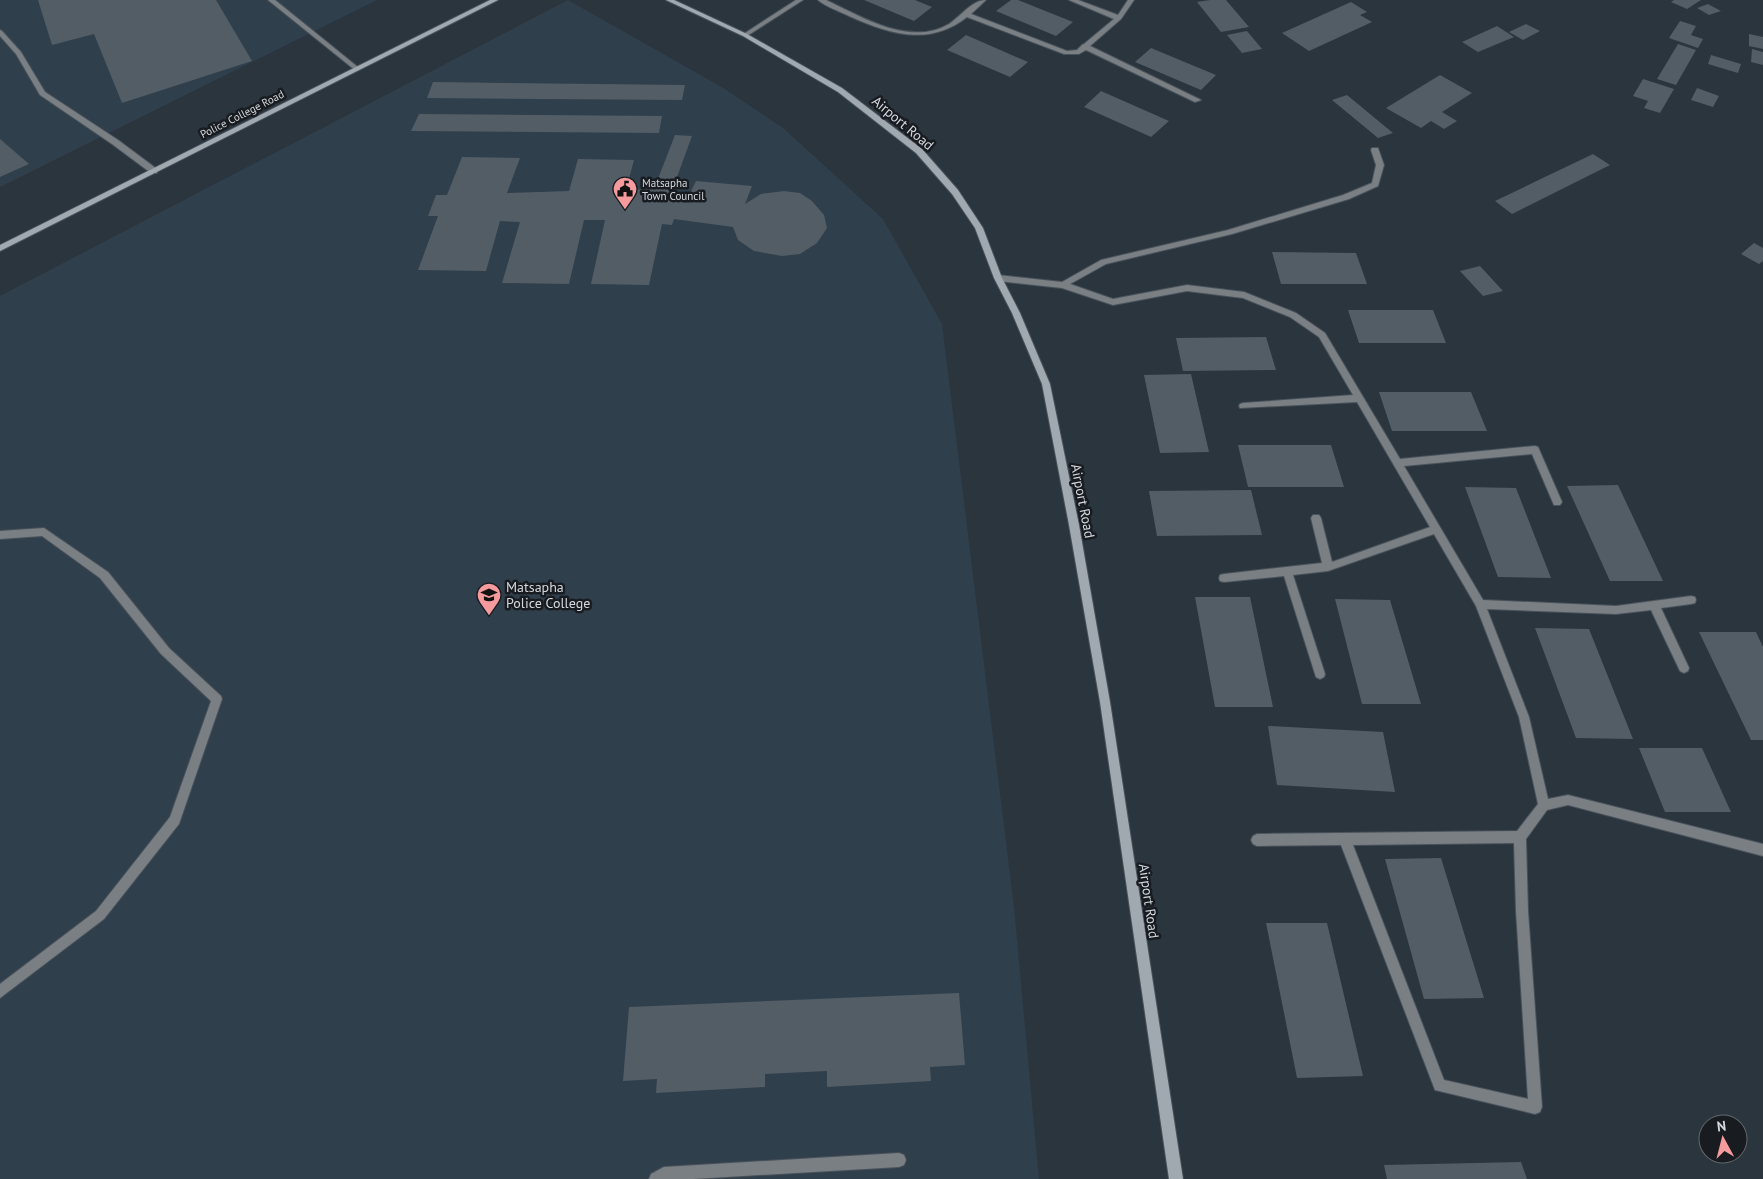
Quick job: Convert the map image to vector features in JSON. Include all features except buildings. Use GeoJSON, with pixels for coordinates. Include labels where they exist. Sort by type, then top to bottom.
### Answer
{"type":"FeatureCollection","features":[{"type":"Feature","properties":{"kind":"street"},"geometry":{"type":"LineString","coordinates":[[271,0],[357,69]]}},
{"type":"Feature","properties":{"kind":"street","name":"Police College Road"},"geometry":{"type":"LineString","coordinates":[[0,248],[495,0]]}},
{"type":"Feature","properties":{"kind":"street","name":"Airport Road"},"geometry":{"type":"LineString","coordinates":[[669,0],[745,35],[840,90],[919,151],[955,192],[979,228],[998,278],[1016,313],[1046,384],[1074,525],[1105,702],[1176,1179]]}},
{"type":"Feature","properties":{"kind":"street"},"geometry":{"type":"LineString","coordinates":[[745,35],[800,0]]}},
{"type":"Feature","properties":{"kind":"street"},"geometry":{"type":"LineString","coordinates":[[821,0],[879,27],[901,32],[925,33],[946,28],[983,0]]}},
{"type":"Feature","properties":{"kind":"street"},"geometry":{"type":"LineString","coordinates":[[1072,0],[1119,18]]}},
{"type":"Feature","properties":{"kind":"street"},"geometry":{"type":"LineString","coordinates":[[965,14],[1066,53],[1078,52],[1119,18],[1131,0]]}},
{"type":"Feature","properties":{"kind":"street"},"geometry":{"type":"LineString","coordinates":[[0,32],[19,53],[42,94],[115,142],[154,171]]}},
{"type":"Feature","properties":{"kind":"street"},"geometry":{"type":"LineString","coordinates":[[1084,46],[1197,100]]}},
{"type":"Feature","properties":{"kind":"street"},"geometry":{"type":"LineString","coordinates":[[1063,285],[1104,262],[1229,232],[1346,197],[1375,184],[1380,165],[1376,150]]}},
{"type":"Feature","properties":{"kind":"street"},"geometry":{"type":"LineString","coordinates":[[998,278],[1063,285],[1113,302],[1187,288],[1244,295],[1293,315],[1322,335],[1480,604],[1524,717],[1544,805]]}},
{"type":"Feature","properties":{"kind":"street"},"geometry":{"type":"LineString","coordinates":[[1243,406],[1359,398]]}},
{"type":"Feature","properties":{"kind":"street"},"geometry":{"type":"LineString","coordinates":[[1398,463],[1535,450],[1557,502]]}},
{"type":"Feature","properties":{"kind":"street"},"geometry":{"type":"LineString","coordinates":[[1316,518],[1328,567]]}},
{"type":"Feature","properties":{"kind":"street"},"geometry":{"type":"LineString","coordinates":[[1224,578],[1328,567],[1436,529]]}},
{"type":"Feature","properties":{"kind":"street"},"geometry":{"type":"LineString","coordinates":[[0,535],[44,532],[104,575],[165,651],[218,699],[175,820],[100,915],[0,992]]}},
{"type":"Feature","properties":{"kind":"street"},"geometry":{"type":"LineString","coordinates":[[1287,571],[1320,674]]}},
{"type":"Feature","properties":{"kind":"street"},"geometry":{"type":"LineString","coordinates":[[1480,604],[1616,610],[1691,600]]}},
{"type":"Feature","properties":{"kind":"street"},"geometry":{"type":"LineString","coordinates":[[1654,605],[1684,668]]}},
{"type":"Feature","properties":{"kind":"street"},"geometry":{"type":"LineString","coordinates":[[1345,839],[1440,1085],[1535,1107],[1522,911],[1520,837],[1544,805],[1568,800],[1763,850]]}},
{"type":"Feature","properties":{"kind":"street"},"geometry":{"type":"LineString","coordinates":[[1257,840],[1520,837]]}},
{"type":"Feature","properties":{"kind":"street"},"geometry":{"type":"LineString","coordinates":[[656,1179],[664,1174],[899,1160]]}},
{"type":"Feature","properties":{"kind":"shaded area"},"geometry":{"type":"Polygon","coordinates":[[[0,0],[377,0],[0,187],[0,0]]]}},
{"type":"Feature","properties":{"kind":"shaded area","name":"Matsapha Police College"},"geometry":{"type":"Polygon","coordinates":[[[568,0],[725,89],[783,128],[883,219],[942,324],[1014,907],[1039,1179],[0,1179],[0,296],[568,0]]]}},
{"type":"Feature","properties":{"kind":"place","name":"Matsapha Town Council"},"geometry":{"type":"Point","coordinates":[625,210]}},
{"type":"Feature","properties":{"kind":"place","name":"Matsapha Police College"},"geometry":{"type":"Point","coordinates":[489,616]}}]}
